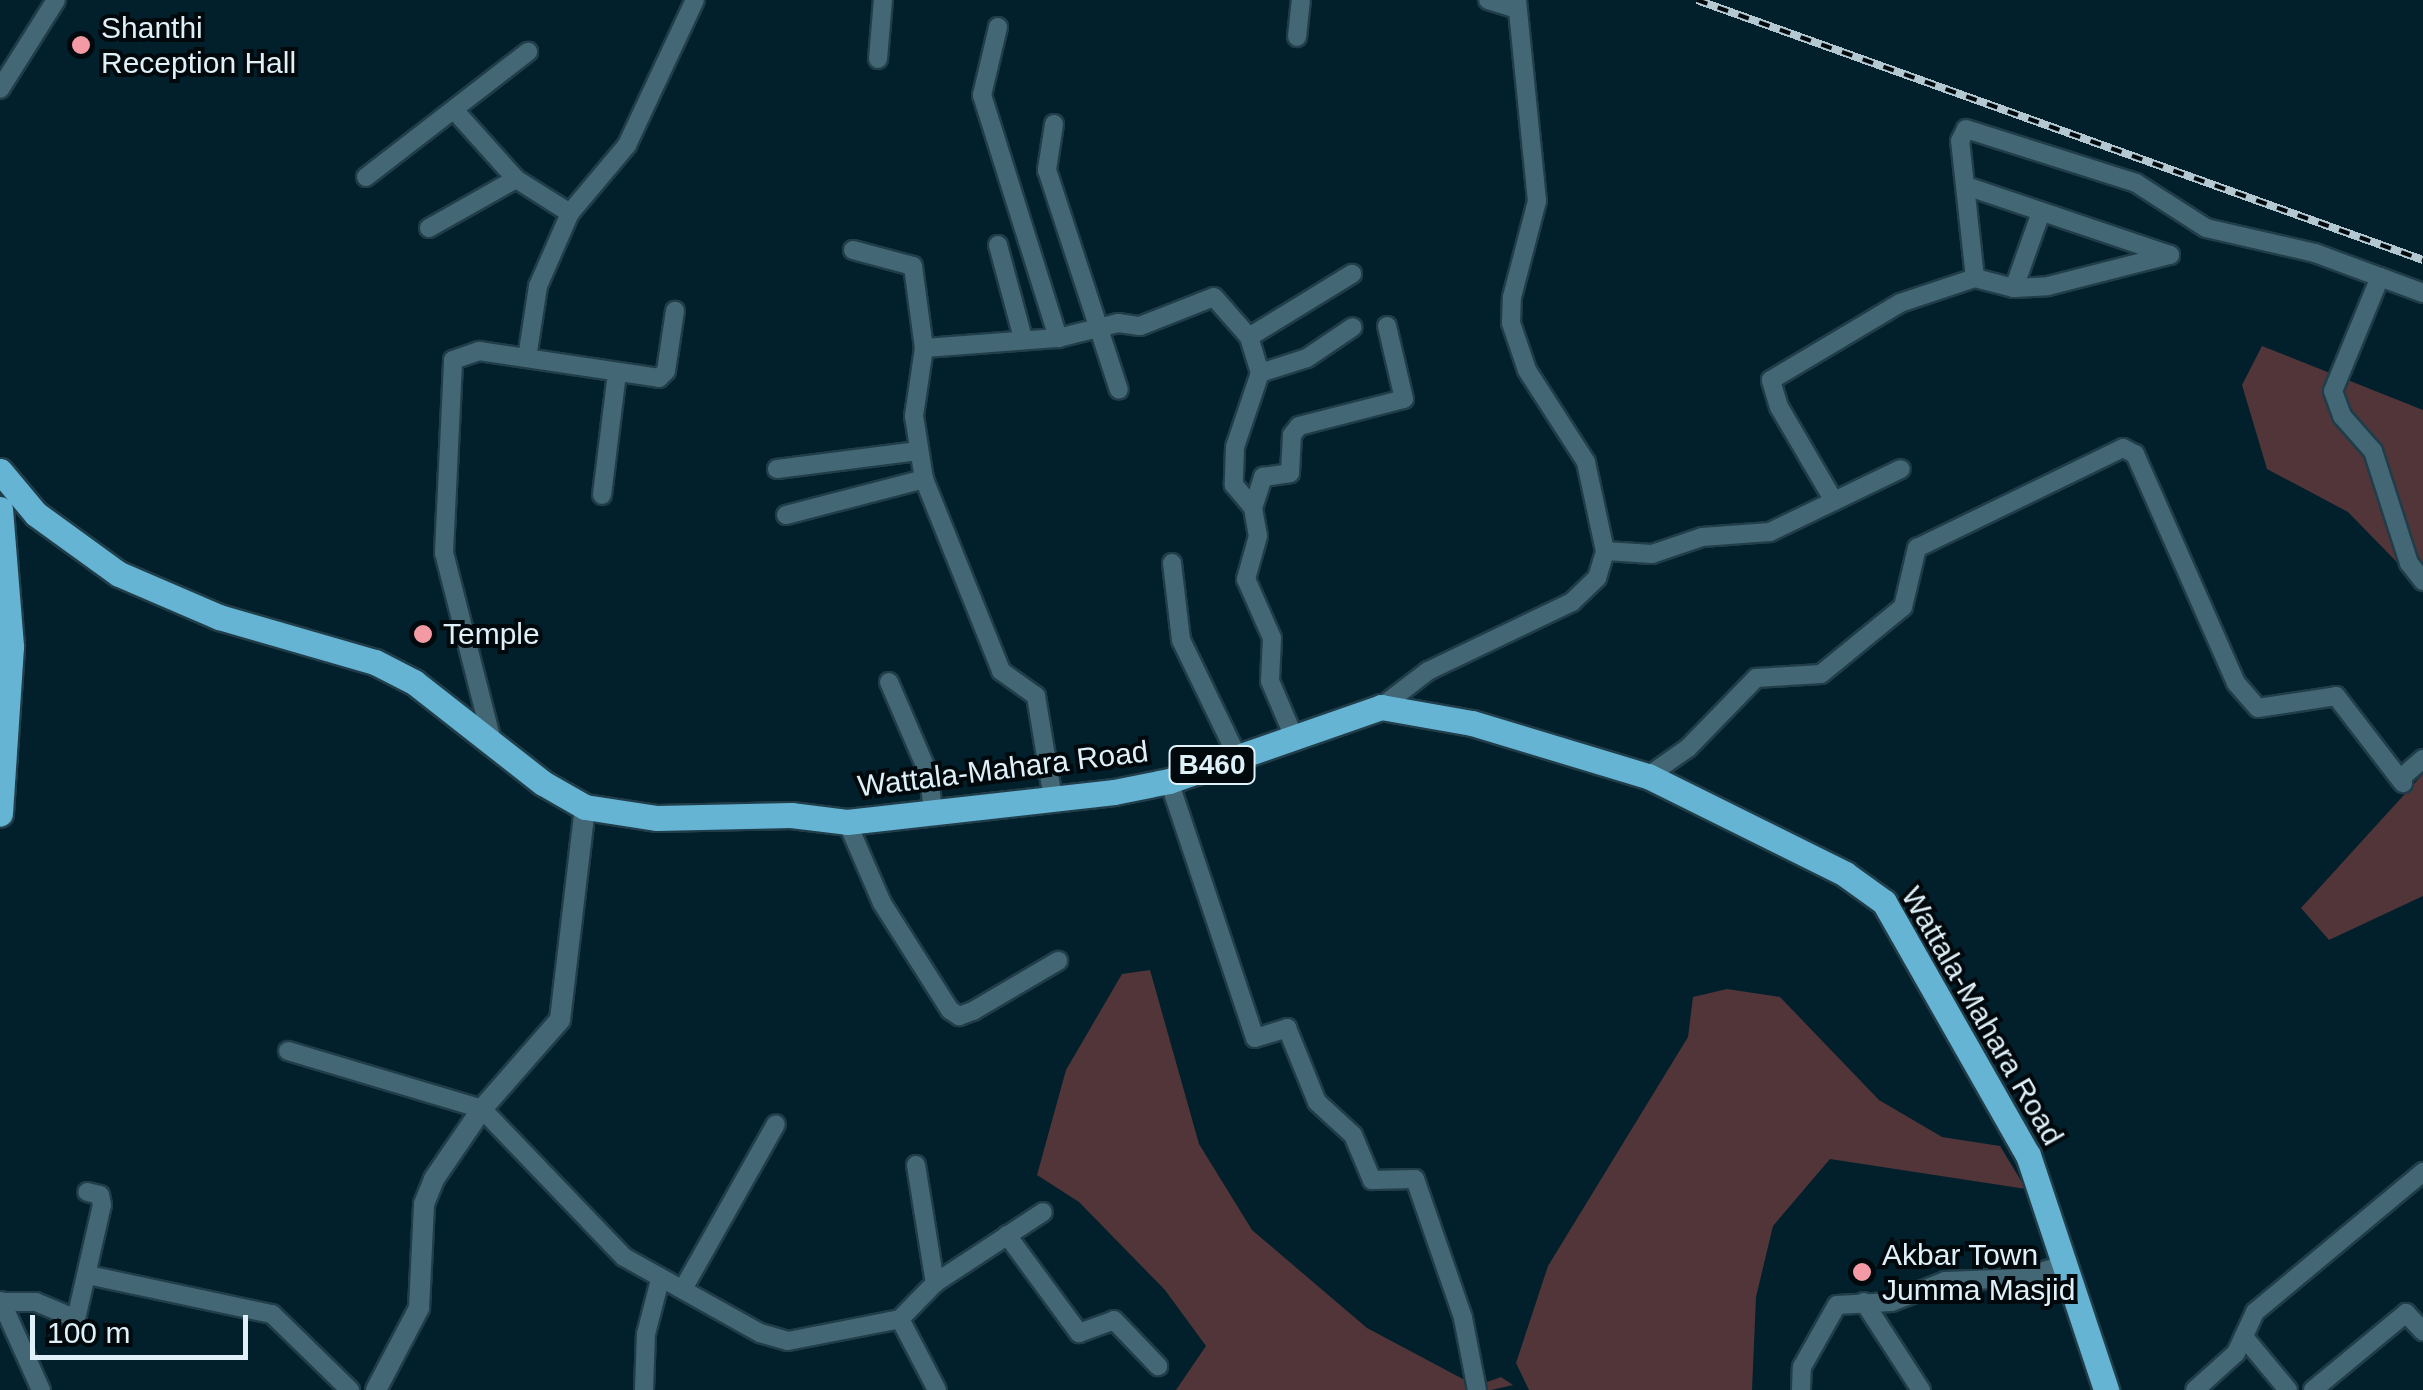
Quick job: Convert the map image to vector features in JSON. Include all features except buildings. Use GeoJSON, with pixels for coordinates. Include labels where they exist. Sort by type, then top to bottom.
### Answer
{"type":"FeatureCollection","features":[{"type":"Feature","properties":{"kind":"main road","name":"Wattala-Mahara Road"},"geometry":{"type":"LineString","coordinates":[[0,471],[36,514],[120,574],[219,617],[375,662],[455,708],[492,742],[586,808],[657,818],[790,816],[848,822],[1053,799],[1168,781],[1381,707],[1472,723],[1648,776],[1845,874],[1884,902],[2028,1155],[2106,1390]]}},
{"type":"Feature","properties":{"kind":"main road"},"geometry":{"type":"LineString","coordinates":[[0,509],[11,647],[0,814]]}},
{"type":"Feature","properties":{"kind":"street"},"geometry":{"type":"LineString","coordinates":[[0,90],[56,0]]}},
{"type":"Feature","properties":{"kind":"street"},"geometry":{"type":"LineString","coordinates":[[527,358],[538,286],[570,213],[627,145],[695,0]]}},
{"type":"Feature","properties":{"kind":"street"},"geometry":{"type":"LineString","coordinates":[[878,59],[883,0]]}},
{"type":"Feature","properties":{"kind":"street"},"geometry":{"type":"LineString","coordinates":[[1297,38],[1301,0]]}},
{"type":"Feature","properties":{"kind":"street"},"geometry":{"type":"LineString","coordinates":[[1381,707],[1428,671],[1572,602],[1596,578],[1605,550],[1586,462],[1527,370],[1512,323],[1512,297],[1537,202],[1516,4],[1488,0]]}},
{"type":"Feature","properties":{"kind":"street"},"geometry":{"type":"LineString","coordinates":[[998,27],[982,95],[1058,338]]}},
{"type":"Feature","properties":{"kind":"street"},"geometry":{"type":"LineString","coordinates":[[366,177],[456,112],[528,52]]}},
{"type":"Feature","properties":{"kind":"street"},"geometry":{"type":"LineString","coordinates":[[456,112],[516,179],[570,213]]}},
{"type":"Feature","properties":{"kind":"street"},"geometry":{"type":"LineString","coordinates":[[1054,124],[1047,170],[1119,390]]}},
{"type":"Feature","properties":{"kind":"street"},"geometry":{"type":"LineString","coordinates":[[1975,278],[1969,187],[1960,141],[1966,129],[2136,183],[2206,228],[2315,253],[2423,293]]}},
{"type":"Feature","properties":{"kind":"street"},"geometry":{"type":"LineString","coordinates":[[430,228],[516,179]]}},
{"type":"Feature","properties":{"kind":"street"},"geometry":{"type":"LineString","coordinates":[[1834,501],[1779,407],[1771,380],[1900,303],[1975,278],[2014,288],[2048,286],[2170,255],[1969,187]]}},
{"type":"Feature","properties":{"kind":"street"},"geometry":{"type":"LineString","coordinates":[[2014,288],[2041,212]]}},
{"type":"Feature","properties":{"kind":"street"},"geometry":{"type":"LineString","coordinates":[[998,245],[1022,338]]}},
{"type":"Feature","properties":{"kind":"street"},"geometry":{"type":"LineString","coordinates":[[853,250],[913,266],[924,348],[914,416],[924,478],[1001,671],[1036,696],[1053,799]]}},
{"type":"Feature","properties":{"kind":"street"},"geometry":{"type":"LineString","coordinates":[[1249,337],[1352,274]]}},
{"type":"Feature","properties":{"kind":"street"},"geometry":{"type":"LineString","coordinates":[[2380,277],[2333,391],[2342,416],[2373,451],[2409,563],[2423,581]]}},
{"type":"Feature","properties":{"kind":"street"},"geometry":{"type":"LineString","coordinates":[[924,348],[1058,338],[1097,331],[1118,322],[1140,326],[1214,297],[1249,337],[1260,373],[1235,447],[1234,485],[1253,508],[1258,536],[1246,579],[1272,638],[1270,680],[1293,735]]}},
{"type":"Feature","properties":{"kind":"street"},"geometry":{"type":"LineString","coordinates":[[492,742],[444,553],[453,360],[478,350],[659,378],[666,371],[675,311]]}},
{"type":"Feature","properties":{"kind":"street"},"geometry":{"type":"LineString","coordinates":[[1260,373],[1307,358],[1353,326]]}},
{"type":"Feature","properties":{"kind":"street"},"geometry":{"type":"LineString","coordinates":[[1253,508],[1264,477],[1290,473],[1292,435],[1299,426],[1404,399],[1387,326]]}},
{"type":"Feature","properties":{"kind":"street"},"geometry":{"type":"LineString","coordinates":[[602,495],[617,374]]}},
{"type":"Feature","properties":{"kind":"street"},"geometry":{"type":"LineString","coordinates":[[1648,776],[1688,748],[1756,678],[1821,674],[1890,618],[1910,594],[1917,548],[2122,448],[2135,454],[2236,683],[2258,708],[2336,696],[2402,781],[2423,759]]}},
{"type":"Feature","properties":{"kind":"street"},"geometry":{"type":"LineString","coordinates":[[776,469],[918,451]]}},
{"type":"Feature","properties":{"kind":"street"},"geometry":{"type":"LineString","coordinates":[[1605,550],[1652,554],[1702,537],[1770,532],[1901,469]]}},
{"type":"Feature","properties":{"kind":"street"},"geometry":{"type":"LineString","coordinates":[[786,516],[924,478]]}},
{"type":"Feature","properties":{"kind":"street"},"geometry":{"type":"LineString","coordinates":[[1172,563],[1181,640],[1236,756]]}},
{"type":"Feature","properties":{"kind":"street"},"geometry":{"type":"LineString","coordinates":[[889,682],[929,775],[933,812]]}},
{"type":"Feature","properties":{"kind":"street"},"geometry":{"type":"LineString","coordinates":[[1168,781],[1255,1038],[1287,1028],[1317,1102],[1353,1135],[1372,1180],[1414,1178],[1463,1318],[1477,1390]]}},
{"type":"Feature","properties":{"kind":"street"},"geometry":{"type":"LineString","coordinates":[[376,1390],[419,1308],[429,1192],[482,1108],[560,1020],[586,808]]}},
{"type":"Feature","properties":{"kind":"street"},"geometry":{"type":"LineString","coordinates":[[848,822],[882,903],[950,1010],[973,1012],[1058,961]]}},
{"type":"Feature","properties":{"kind":"street"},"geometry":{"type":"LineString","coordinates":[[288,1051],[482,1108],[624,1257],[760,1333],[788,1341],[900,1319],[934,1283],[1043,1212]]}},
{"type":"Feature","properties":{"kind":"street"},"geometry":{"type":"LineString","coordinates":[[682,1289],[776,1124]]}},
{"type":"Feature","properties":{"kind":"street"},"geometry":{"type":"LineString","coordinates":[[916,1166],[934,1283]]}},
{"type":"Feature","properties":{"kind":"street"},"geometry":{"type":"LineString","coordinates":[[2195,1390],[2236,1353],[2255,1312],[2423,1172]]}},
{"type":"Feature","properties":{"kind":"street"},"geometry":{"type":"LineString","coordinates":[[42,1390],[1,1302],[36,1302],[76,1319],[103,1198],[87,1192]]}},
{"type":"Feature","properties":{"kind":"street"},"geometry":{"type":"LineString","coordinates":[[1007,1235],[1079,1333],[1114,1320],[1158,1366]]}},
{"type":"Feature","properties":{"kind":"street"},"geometry":{"type":"LineString","coordinates":[[1800,1390],[1802,1367],[1815,1353],[1830,1312],[1864,1302],[1892,1302],[1946,1281],[2023,1278],[2065,1264]]}},
{"type":"Feature","properties":{"kind":"street"},"geometry":{"type":"LineString","coordinates":[[88,1274],[272,1314],[350,1390]]}},
{"type":"Feature","properties":{"kind":"street"},"geometry":{"type":"LineString","coordinates":[[644,1390],[646,1334],[660,1280]]}},
{"type":"Feature","properties":{"kind":"street"},"geometry":{"type":"LineString","coordinates":[[1864,1302],[1920,1390]]}},
{"type":"Feature","properties":{"kind":"street"},"geometry":{"type":"LineString","coordinates":[[2313,1390],[2406,1312],[2423,1331]]}},
{"type":"Feature","properties":{"kind":"street"},"geometry":{"type":"LineString","coordinates":[[900,1319],[936,1390]]}},
{"type":"Feature","properties":{"kind":"street"},"geometry":{"type":"LineString","coordinates":[[2244,1337],[2288,1390]]}},
{"type":"Feature","properties":{"kind":"shaded area"},"geometry":{"type":"Polygon","coordinates":[[[2262,346],[2423,410],[2423,589],[2348,512],[2267,469],[2242,385],[2262,346]]]}},
{"type":"Feature","properties":{"kind":"shaded area"},"geometry":{"type":"Polygon","coordinates":[[[2423,774],[2423,896],[2329,940],[2301,908],[2423,774]]]}},
{"type":"Feature","properties":{"kind":"shaded area"},"geometry":{"type":"Polygon","coordinates":[[[1150,970],[1199,1144],[1252,1230],[1367,1328],[1476,1386],[1501,1377],[1513,1385],[1491,1390],[1176,1390],[1206,1346],[1165,1290],[1079,1202],[1037,1175],[1066,1070],[1122,974],[1150,970]]]}},
{"type":"Feature","properties":{"kind":"shaded area"},"geometry":{"type":"Polygon","coordinates":[[[1727,989],[1780,997],[1879,1100],[1942,1137],[2000,1146],[2026,1189],[1830,1159],[1773,1226],[1756,1297],[1752,1390],[1529,1390],[1516,1363],[1548,1266],[1688,1037],[1693,997],[1727,989]]]}},
{"type":"Feature","properties":{"kind":"railway"},"geometry":{"type":"LineString","coordinates":[[1697,0],[2423,260]]}},
{"type":"Feature","properties":{"kind":"place","name":"Shanthi Reception Hall"},"geometry":{"type":"Point","coordinates":[81,45]}},
{"type":"Feature","properties":{"kind":"place","name":"Temple"},"geometry":{"type":"Point","coordinates":[423,634]}},
{"type":"Feature","properties":{"kind":"place","name":"Akbar Town Jumma Masjid"},"geometry":{"type":"Point","coordinates":[1862,1272]}}]}
